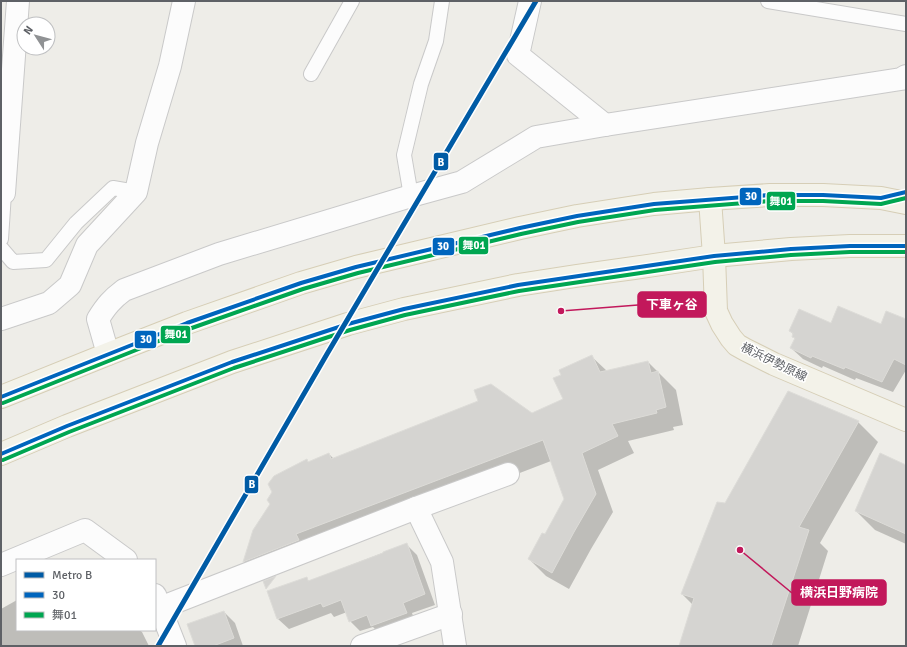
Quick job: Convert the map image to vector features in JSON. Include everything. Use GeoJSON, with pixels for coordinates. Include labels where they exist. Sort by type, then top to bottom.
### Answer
{"type":"FeatureCollection","features":[{"type":"Feature","properties":{"kind":"main road"},"geometry":{"type":"LineString","coordinates":[[881,198],[906,192]]}},
{"type":"Feature","properties":{"kind":"main road"},"geometry":{"type":"LineString","coordinates":[[1,397],[187,323],[301,283],[356,267],[577,216],[654,204],[770,195],[823,195],[881,198],[906,203]]}},
{"type":"Feature","properties":{"kind":"main road","name":"横浜伊勢原線"},"geometry":{"type":"LineString","coordinates":[[710,199],[716,311],[726,331],[737,345],[774,364],[906,420]]}},
{"type":"Feature","properties":{"kind":"main road"},"geometry":{"type":"LineString","coordinates":[[1,454],[67,426],[232,362],[362,320],[404,309],[576,276],[714,256],[798,248],[906,246]]}},
{"type":"Feature","properties":{"kind":"street"},"geometry":{"type":"LineString","coordinates":[[2,193],[18,1]]}},
{"type":"Feature","properties":{"kind":"street"},"geometry":{"type":"LineString","coordinates":[[1,319],[49,303],[70,285],[86,245],[136,192],[147,143],[170,66],[184,1]]}},
{"type":"Feature","properties":{"kind":"street"},"geometry":{"type":"LineString","coordinates":[[530,1],[518,55],[605,125]]}},
{"type":"Feature","properties":{"kind":"street"},"geometry":{"type":"LineString","coordinates":[[108,354],[98,319],[104,308],[112,299],[124,290],[219,254],[462,182],[536,137],[901,79],[906,76]]}},
{"type":"Feature","properties":{"kind":"street"},"geometry":{"type":"LineString","coordinates":[[175,646],[158,601],[508,474]]}},
{"type":"Feature","properties":{"kind":"street"},"geometry":{"type":"LineString","coordinates":[[416,508],[442,562],[456,646]]}},
{"type":"Feature","properties":{"kind":"street"},"geometry":{"type":"LineString","coordinates":[[1,565],[85,530],[125,559]]}},
{"type":"Feature","properties":{"kind":"street"},"geometry":{"type":"LineString","coordinates":[[362,646],[451,614]]}},
{"type":"Feature","properties":{"kind":"lane"},"geometry":{"type":"LineString","coordinates":[[311,74],[352,1]]}},
{"type":"Feature","properties":{"kind":"lane"},"geometry":{"type":"LineString","coordinates":[[411,196],[404,155],[421,84],[436,41],[442,1]]}},
{"type":"Feature","properties":{"kind":"lane"},"geometry":{"type":"LineString","coordinates":[[768,1],[906,24]]}},
{"type":"Feature","properties":{"kind":"lane"},"geometry":{"type":"LineString","coordinates":[[1,248],[13,262],[46,260],[76,223],[113,188],[136,192]]}},
{"type":"Feature","properties":{"kind":"lane"},"geometry":{"type":"LineString","coordinates":[[1,239],[2,193]]}},
{"type":"Feature","properties":{"kind":"building"},"geometry":{"type":"Polygon","coordinates":[[[838,306],[881,324],[886,311],[906,319],[906,365],[894,359],[882,382],[845,367],[844,369],[812,356],[811,358],[790,348],[795,338],[792,337],[793,333],[789,331],[799,309],[831,323],[838,306]]]}},
{"type":"Feature","properties":{"kind":"building"},"geometry":{"type":"Polygon","coordinates":[[[592,355],[600,372],[648,361],[651,373],[658,371],[666,407],[656,410],[657,413],[612,424],[618,436],[582,453],[596,494],[552,573],[528,559],[542,533],[545,534],[564,499],[543,440],[296,534],[299,540],[243,562],[253,530],[270,504],[267,500],[272,492],[268,484],[274,476],[307,459],[308,462],[329,453],[331,459],[478,401],[474,390],[491,384],[532,413],[563,399],[553,378],[561,375],[559,370],[592,355]]]}},
{"type":"Feature","properties":{"kind":"building"},"geometry":{"type":"Polygon","coordinates":[[[788,391],[859,421],[799,527],[809,530],[771,646],[679,646],[694,598],[681,594],[717,502],[725,503],[788,391]]]}},
{"type":"Feature","properties":{"kind":"building"},"geometry":{"type":"Polygon","coordinates":[[[880,453],[906,465],[906,534],[855,511],[880,453]]]}},
{"type":"Feature","properties":{"kind":"building"},"geometry":{"type":"Polygon","coordinates":[[[407,543],[425,594],[403,603],[407,613],[371,626],[367,615],[349,622],[341,600],[323,607],[321,603],[277,619],[267,591],[307,577],[308,581],[407,543]]]}},
{"type":"Feature","properties":{"kind":"building"},"geometry":{"type":"Polygon","coordinates":[[[276,576],[266,589],[263,581],[276,576]]]}},
{"type":"Feature","properties":{"kind":"building"},"geometry":{"type":"Polygon","coordinates":[[[224,611],[234,638],[213,646],[195,646],[187,624],[224,611]]]}},
{"type":"Feature","properties":{"kind":"metro line","name":"B"},"geometry":{"type":"LineString","coordinates":[[158,646],[327,354],[536,1]]}},
{"type":"Feature","properties":{"kind":"transit line","name":"30"},"geometry":{"type":"LineString","coordinates":[[1,397],[187,323],[301,283],[356,267],[520,228],[577,216],[654,204],[770,195],[823,195],[881,198],[906,192]]}},
{"type":"Feature","properties":{"kind":"transit line","name":"舞01"},"geometry":{"type":"LineString","coordinates":[[3,403],[189,329],[303,289],[358,273],[521,234],[578,222],[655,210],[770,201],[823,201],[881,204],[906,198]]}},
{"type":"Feature","properties":{"kind":"transit line","name":"30"},"geometry":{"type":"LineString","coordinates":[[1,454],[67,426],[232,362],[348,324],[404,309],[518,285],[714,256],[791,249],[850,246],[906,246]]}},
{"type":"Feature","properties":{"kind":"transit line","name":"舞01"},"geometry":{"type":"LineString","coordinates":[[3,460],[69,432],[234,368],[350,330],[405,315],[519,291],[715,262],[791,255],[850,252],[906,252]]}},
{"type":"Feature","properties":{"kind":"place","name":"下車ヶ谷"},"geometry":{"type":"Point","coordinates":[561,311]}},
{"type":"Feature","properties":{"kind":"place","name":"横浜日野病院"},"geometry":{"type":"Point","coordinates":[740,550]}}]}
